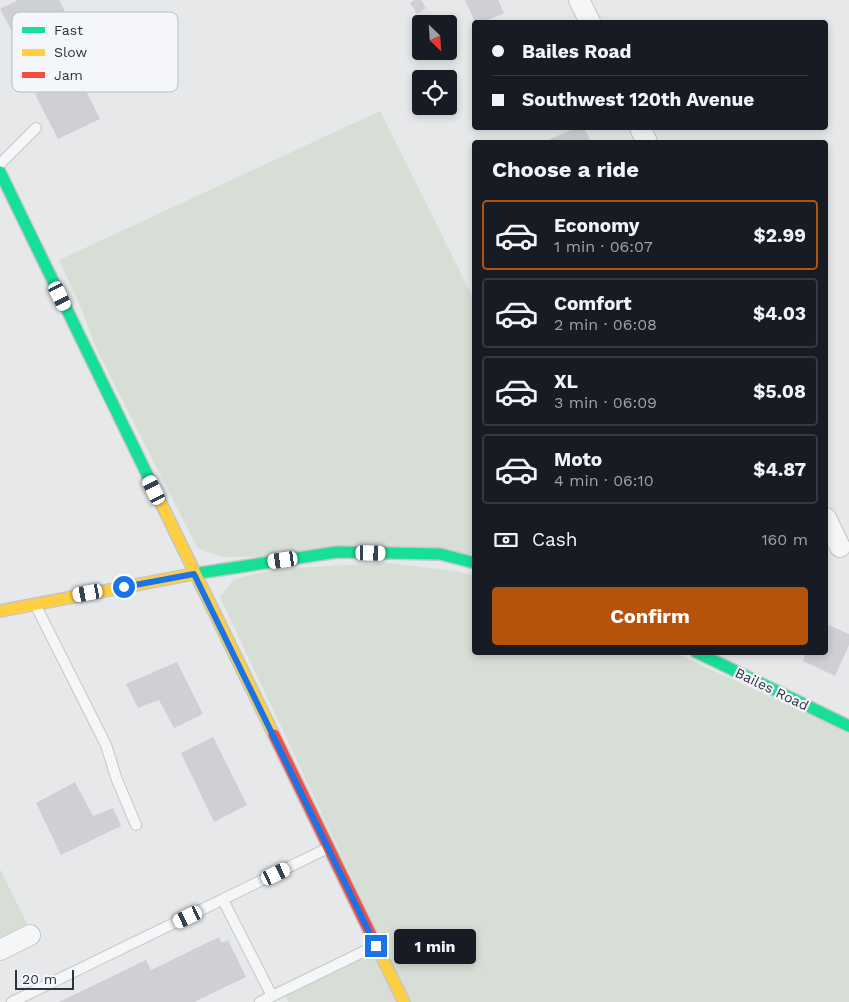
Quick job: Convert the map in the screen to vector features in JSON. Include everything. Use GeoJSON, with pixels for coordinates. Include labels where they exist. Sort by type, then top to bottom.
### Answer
{"type":"FeatureCollection","features":[{"type":"Feature","properties":{"kind":"street"},"geometry":{"type":"LineString","coordinates":[[579,0],[589,20]]}},
{"type":"Feature","properties":{"kind":"street"},"geometry":{"type":"LineString","coordinates":[[0,172],[194,574],[404,1002]]}},
{"type":"Feature","properties":{"kind":"street"},"geometry":{"type":"LineString","coordinates":[[828,523],[839,548]]}},
{"type":"Feature","properties":{"kind":"street"},"geometry":{"type":"LineString","coordinates":[[0,611],[194,574],[337,552],[440,554],[472,562]]}},
{"type":"Feature","properties":{"kind":"street","name":"Bailes Road"},"geometry":{"type":"LineString","coordinates":[[702,655],[849,726]]}},
{"type":"Feature","properties":{"kind":"street"},"geometry":{"type":"LineString","coordinates":[[0,950],[30,935]]}},
{"type":"Feature","properties":{"kind":"lane"},"geometry":{"type":"LineString","coordinates":[[0,164],[36,128]]}},
{"type":"Feature","properties":{"kind":"lane"},"geometry":{"type":"LineString","coordinates":[[35,603],[106,745],[117,780],[136,826]]}},
{"type":"Feature","properties":{"kind":"lane"},"geometry":{"type":"LineString","coordinates":[[12,1002],[329,848]]}},
{"type":"Feature","properties":{"kind":"lane"},"geometry":{"type":"LineString","coordinates":[[223,900],[272,996]]}},
{"type":"Feature","properties":{"kind":"lane"},"geometry":{"type":"LineString","coordinates":[[260,1002],[376,946]]}},
{"type":"Feature","properties":{"kind":"shaded area"},"geometry":{"type":"Polygon","coordinates":[[[380,111],[472,296],[472,554],[225,557],[206,552],[197,547],[96,348],[82,310],[59,260],[380,111]]]}},
{"type":"Feature","properties":{"kind":"shaded area"},"geometry":{"type":"Polygon","coordinates":[[[388,563],[456,571],[472,575],[472,655],[679,655],[849,733],[849,1002],[288,1002],[285,994],[384,946],[220,597],[234,579],[276,569],[388,563]]]}},
{"type":"Feature","properties":{"kind":"shaded area"},"geometry":{"type":"Polygon","coordinates":[[[0,869],[31,932],[0,947],[0,869]]]}},
{"type":"Feature","properties":{"kind":"building"},"geometry":{"type":"Polygon","coordinates":[[[18,0],[59,0],[65,12],[12,12],[12,32],[0,9],[18,0]]]}},
{"type":"Feature","properties":{"kind":"building"},"geometry":{"type":"Polygon","coordinates":[[[414,0],[421,0],[426,8],[417,14],[410,3],[414,0]]]}},
{"type":"Feature","properties":{"kind":"building"},"geometry":{"type":"Polygon","coordinates":[[[465,0],[498,0],[504,13],[488,20],[474,20],[465,0]]]}},
{"type":"Feature","properties":{"kind":"building"},"geometry":{"type":"Polygon","coordinates":[[[39,92],[86,92],[100,119],[58,139],[35,94],[39,92]]]}},
{"type":"Feature","properties":{"kind":"building"},"geometry":{"type":"Polygon","coordinates":[[[571,130],[585,130],[590,140],[548,140],[571,130]]]}},
{"type":"Feature","properties":{"kind":"building"},"geometry":{"type":"Polygon","coordinates":[[[828,625],[849,634],[849,645],[835,676],[803,661],[805,655],[828,655],[828,625]]]}},
{"type":"Feature","properties":{"kind":"building"},"geometry":{"type":"Polygon","coordinates":[[[177,662],[203,714],[174,728],[159,700],[138,708],[126,684],[177,662]]]}},
{"type":"Feature","properties":{"kind":"building"},"geometry":{"type":"Polygon","coordinates":[[[213,737],[247,805],[214,822],[181,753],[213,737]]]}},
{"type":"Feature","properties":{"kind":"building"},"geometry":{"type":"Polygon","coordinates":[[[75,782],[93,816],[113,808],[121,826],[61,855],[36,803],[75,782]]]}},
{"type":"Feature","properties":{"kind":"building"},"geometry":{"type":"Polygon","coordinates":[[[219,937],[222,943],[228,940],[246,977],[194,1002],[59,1002],[146,960],[151,970],[219,937]]]}},
{"type":"Feature","properties":{"kind":"traffic: fast"},"geometry":{"type":"LineString","coordinates":[[0,172],[160,501]]}},
{"type":"Feature","properties":{"kind":"traffic: fast"},"geometry":{"type":"LineString","coordinates":[[193,574],[337,552],[440,554],[472,562]]}},
{"type":"Feature","properties":{"kind":"traffic: fast"},"geometry":{"type":"LineString","coordinates":[[702,655],[849,726]]}},
{"type":"Feature","properties":{"kind":"traffic: slow"},"geometry":{"type":"LineString","coordinates":[[160,501],[274,735]]}},
{"type":"Feature","properties":{"kind":"traffic: slow"},"geometry":{"type":"LineString","coordinates":[[0,611],[193,574]]}},
{"type":"Feature","properties":{"kind":"traffic: slow"},"geometry":{"type":"LineString","coordinates":[[375,943],[404,1002]]}},
{"type":"Feature","properties":{"kind":"traffic: jam"},"geometry":{"type":"LineString","coordinates":[[274,735],[375,943]]}},
{"type":"Feature","properties":{"kind":"route"},"geometry":{"type":"LineString","coordinates":[[124,587],[194,574],[376,946]]}}]}
